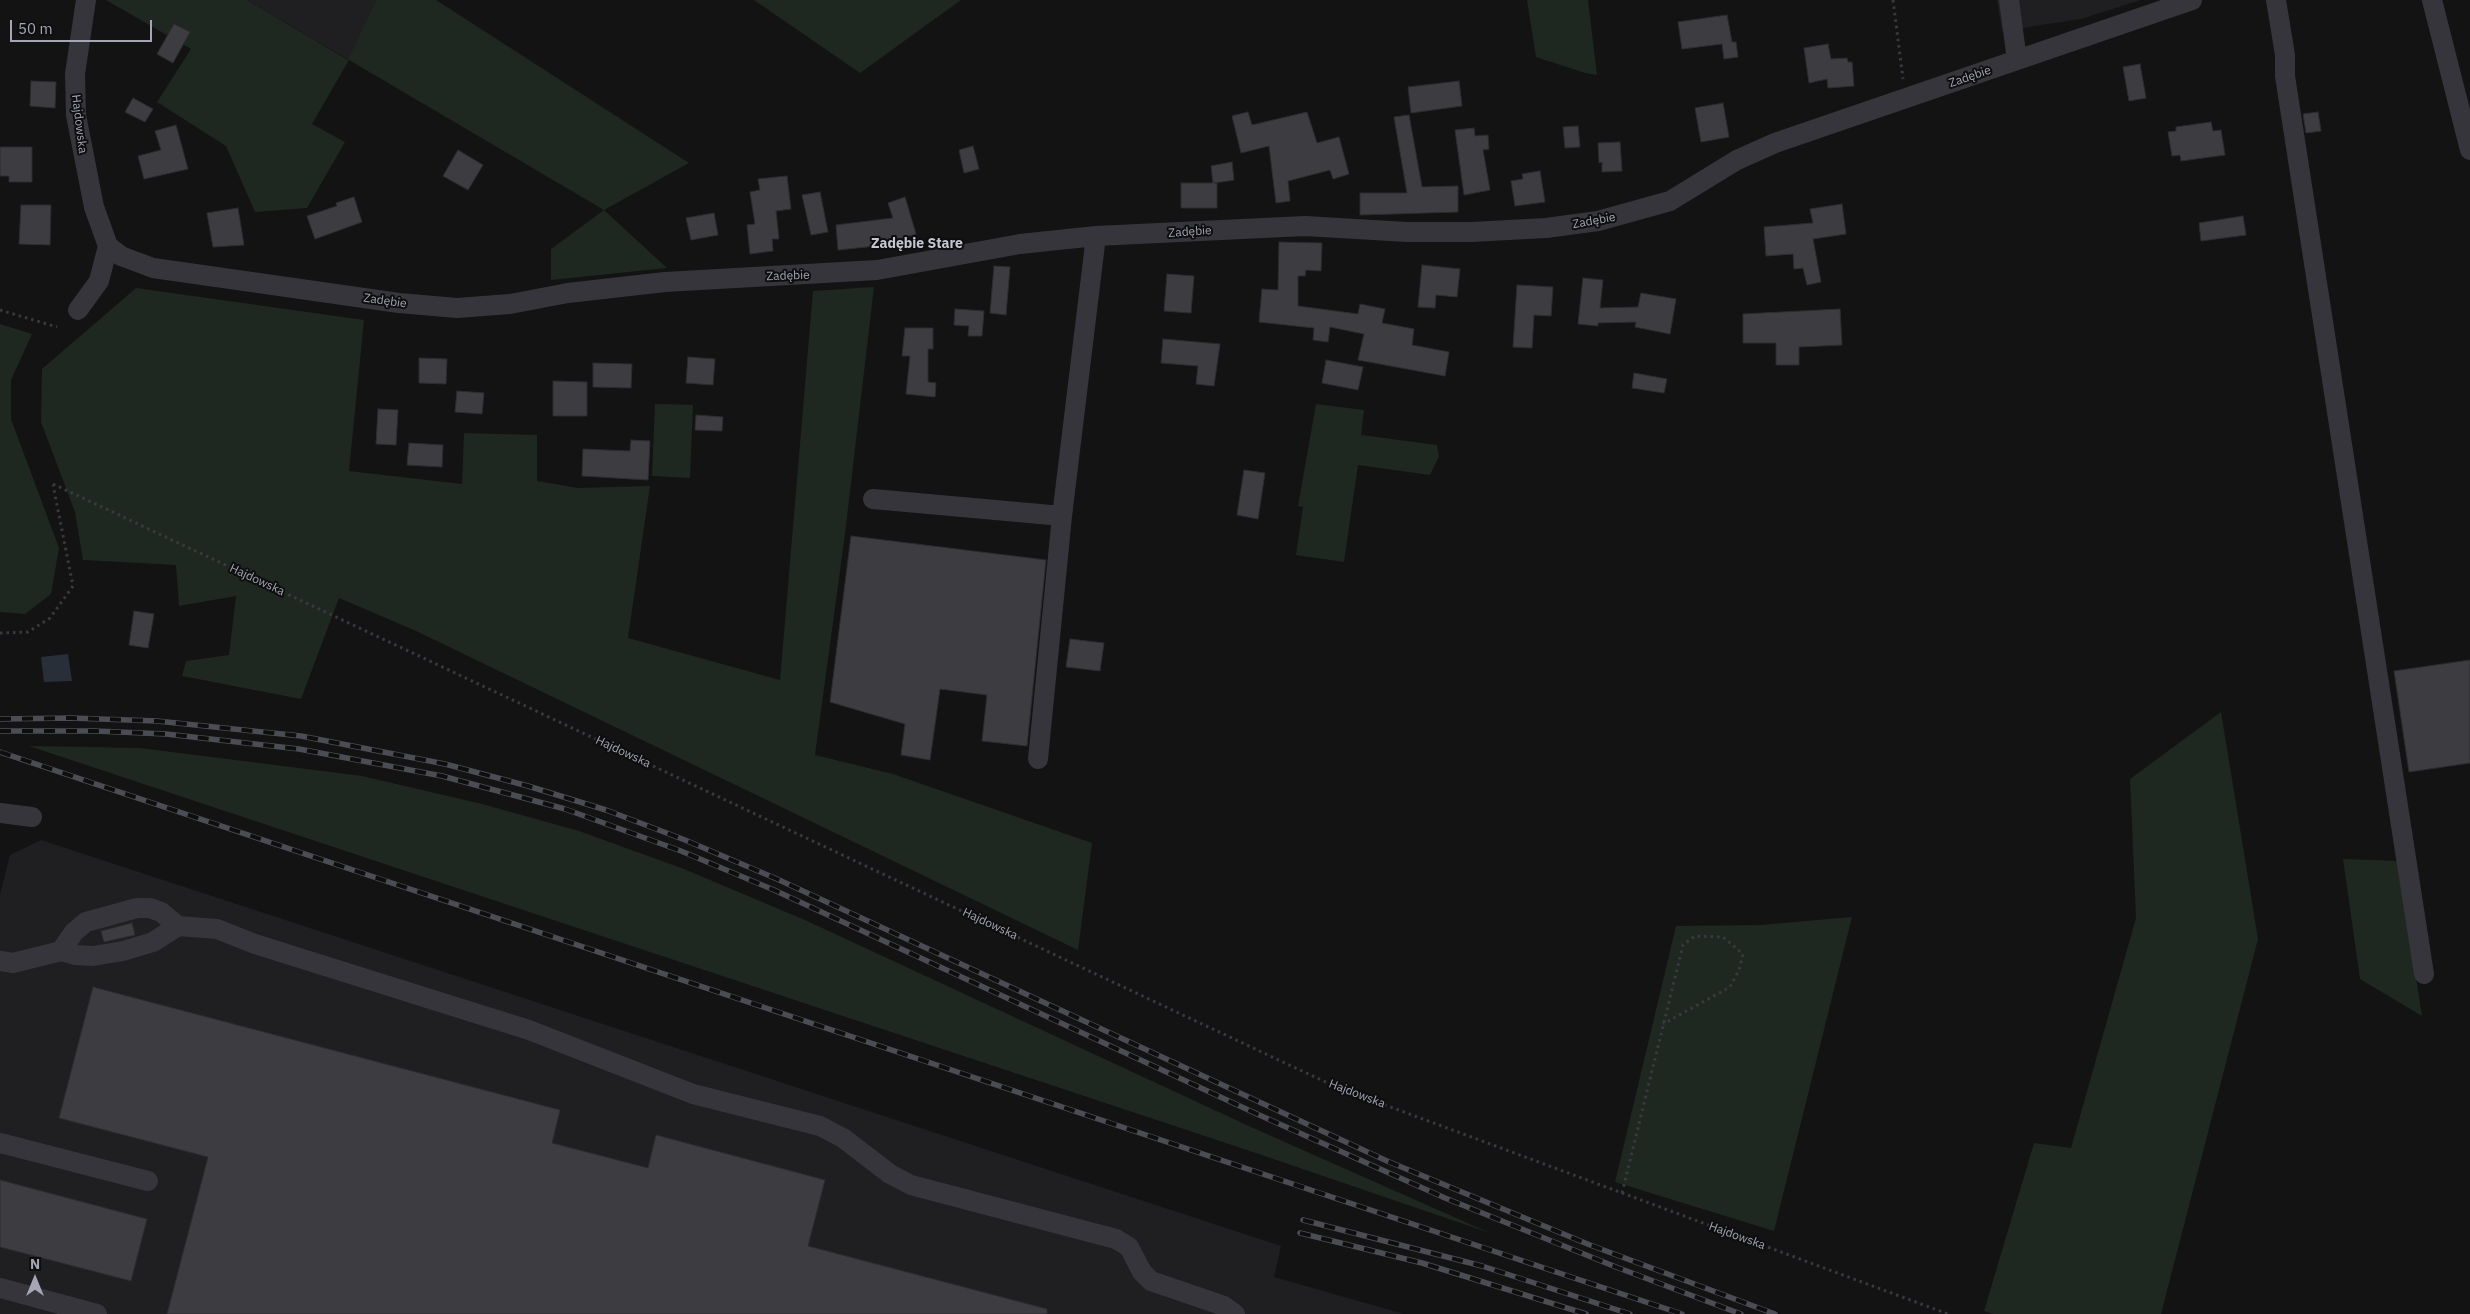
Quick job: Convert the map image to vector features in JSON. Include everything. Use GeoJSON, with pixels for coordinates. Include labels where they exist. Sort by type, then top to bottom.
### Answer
{"type":"FeatureCollection","features":[{"type":"Feature","properties":{"kind":"street","name":"Hajdowska"},"geometry":{"type":"LineString","coordinates":[[86,0],[75,74],[76,115],[94,207],[108,246]]}},
{"type":"Feature","properties":{"kind":"street"},"geometry":{"type":"LineString","coordinates":[[2009,0],[2017,60]]}},
{"type":"Feature","properties":{"kind":"street","name":"Zadębie"},"geometry":{"type":"LineString","coordinates":[[108,246],[121,256],[153,268],[399,303],[457,308],[510,304],[577,292],[665,282],[877,270],[1020,244],[1096,236],[1305,226],[1438,233],[1546,228],[1598,221],[1670,201],[1754,152],[2192,0]]}},
{"type":"Feature","properties":{"kind":"street"},"geometry":{"type":"LineString","coordinates":[[2276,0],[2285,55],[2285,76],[2424,974]]}},
{"type":"Feature","properties":{"kind":"street"},"geometry":{"type":"LineString","coordinates":[[2432,0],[2470,150]]}},
{"type":"Feature","properties":{"kind":"street"},"geometry":{"type":"LineString","coordinates":[[1038,759],[1062,516],[1096,236]]}},
{"type":"Feature","properties":{"kind":"street"},"geometry":{"type":"LineString","coordinates":[[78,310],[99,281],[108,246]]}},
{"type":"Feature","properties":{"kind":"street"},"geometry":{"type":"LineString","coordinates":[[873,499],[1062,516]]}},
{"type":"Feature","properties":{"kind":"street"},"geometry":{"type":"LineString","coordinates":[[0,813],[32,817]]}},
{"type":"Feature","properties":{"kind":"street"},"geometry":{"type":"LineString","coordinates":[[61,950],[74,932],[86,922],[137,908],[150,908],[161,912],[178,926],[217,929],[255,944],[529,1030],[693,1094],[820,1126],[843,1138],[890,1174],[911,1185],[1116,1239],[1129,1246],[1142,1272],[1151,1281],[1224,1306],[1235,1314]]}},
{"type":"Feature","properties":{"kind":"street"},"geometry":{"type":"LineString","coordinates":[[0,961],[13,963],[61,950],[75,955],[93,956],[153,942],[178,926]]}},
{"type":"Feature","properties":{"kind":"street"},"geometry":{"type":"LineString","coordinates":[[0,1143],[148,1181]]}},
{"type":"Feature","properties":{"kind":"street"},"geometry":{"type":"LineString","coordinates":[[0,1288],[97,1314]]}},
{"type":"Feature","properties":{"kind":"path"},"geometry":{"type":"LineString","coordinates":[[1893,0],[1906,99]]}},
{"type":"Feature","properties":{"kind":"path"},"geometry":{"type":"LineString","coordinates":[[0,310],[57,327]]}},
{"type":"Feature","properties":{"kind":"path","name":"Hajdowska"},"geometry":{"type":"LineString","coordinates":[[0,634],[28,632],[50,618],[73,586],[53,484],[1334,1086],[1948,1314]]}},
{"type":"Feature","properties":{"kind":"path"},"geometry":{"type":"LineString","coordinates":[[1622,1193],[1682,945],[1695,936],[1723,937],[1743,954],[1739,970],[1730,987],[1663,1024]]}},
{"type":"Feature","properties":{"kind":"shaded area"},"geometry":{"type":"Polygon","coordinates":[[[106,0],[247,0],[348,60],[376,0],[436,0],[689,163],[604,210],[349,60],[312,124],[345,142],[307,208],[255,212],[226,146],[157,102],[191,49],[106,0]]]}},
{"type":"Feature","properties":{"kind":"shaded area"},"geometry":{"type":"Polygon","coordinates":[[[247,0],[376,0],[349,60],[247,0]]]}},
{"type":"Feature","properties":{"kind":"shaded area"},"geometry":{"type":"Polygon","coordinates":[[[754,0],[961,0],[860,73],[754,0]]]}},
{"type":"Feature","properties":{"kind":"shaded area"},"geometry":{"type":"Polygon","coordinates":[[[1527,0],[1588,0],[1597,75],[1536,57],[1527,0]]]}},
{"type":"Feature","properties":{"kind":"shaded area"},"geometry":{"type":"Polygon","coordinates":[[[1997,0],[2141,0],[2081,19],[2002,31],[1997,0]]]}},
{"type":"Feature","properties":{"kind":"shaded area"},"geometry":{"type":"Polygon","coordinates":[[[604,210],[667,268],[551,280],[551,249],[604,210]]]}},
{"type":"Feature","properties":{"kind":"shaded area"},"geometry":{"type":"Polygon","coordinates":[[[874,287],[845,534],[815,755],[893,774],[1092,843],[1078,950],[416,631],[339,598],[301,699],[182,676],[186,661],[229,655],[236,596],[179,606],[176,565],[83,560],[75,512],[41,422],[42,369],[136,288],[364,320],[349,471],[462,484],[464,433],[537,435],[537,481],[578,488],[650,486],[628,638],[780,680],[813,291],[874,287]]]}},
{"type":"Feature","properties":{"kind":"shaded area"},"geometry":{"type":"Polygon","coordinates":[[[0,324],[32,334],[11,380],[11,419],[59,548],[51,594],[25,614],[0,612],[0,324]]]}},
{"type":"Feature","properties":{"kind":"shaded area"},"geometry":{"type":"Polygon","coordinates":[[[655,404],[693,405],[690,478],[652,476],[655,404]]]}},
{"type":"Feature","properties":{"kind":"shaded area"},"geometry":{"type":"Polygon","coordinates":[[[1316,404],[1364,410],[1361,435],[1437,445],[1439,456],[1430,475],[1358,465],[1344,562],[1296,555],[1303,507],[1298,506],[1316,404]]]}},
{"type":"Feature","properties":{"kind":"shaded area"},"geometry":{"type":"Polygon","coordinates":[[[68,654],[72,681],[44,682],[41,657],[68,654]]]}},
{"type":"Feature","properties":{"kind":"shaded area"},"geometry":{"type":"Polygon","coordinates":[[[2221,712],[2258,939],[2161,1314],[1993,1314],[1984,1311],[2034,1143],[2071,1148],[2136,918],[2130,779],[2221,712]]]}},
{"type":"Feature","properties":{"kind":"shaded area"},"geometry":{"type":"Polygon","coordinates":[[[29,746],[140,748],[362,776],[482,804],[579,831],[684,869],[805,920],[1251,1127],[1490,1233],[1247,1150],[29,746]]]}},
{"type":"Feature","properties":{"kind":"shaded area"},"geometry":{"type":"Polygon","coordinates":[[[41,840],[1281,1246],[1274,1277],[1404,1314],[0,1314],[0,895],[10,855],[41,840]]]}},
{"type":"Feature","properties":{"kind":"shaded area"},"geometry":{"type":"Polygon","coordinates":[[[2343,859],[2398,861],[2422,1016],[2360,979],[2343,859]]]}},
{"type":"Feature","properties":{"kind":"shaded area"},"geometry":{"type":"Polygon","coordinates":[[[1852,917],[1774,1231],[1615,1182],[1676,926],[1761,925],[1852,917]]]}},
{"type":"Feature","properties":{"kind":"building"},"geometry":{"type":"Polygon","coordinates":[[[1727,15],[1732,42],[1736,42],[1738,57],[1724,59],[1722,44],[1682,49],[1678,22],[1727,15]]]}},
{"type":"Feature","properties":{"kind":"building"},"geometry":{"type":"Polygon","coordinates":[[[174,24],[190,32],[173,63],[157,54],[174,24]]]}},
{"type":"Feature","properties":{"kind":"building"},"geometry":{"type":"Polygon","coordinates":[[[1828,44],[1831,59],[1847,58],[1848,62],[1852,62],[1854,86],[1828,88],[1827,79],[1809,83],[1804,48],[1828,44]]]}},
{"type":"Feature","properties":{"kind":"building"},"geometry":{"type":"Polygon","coordinates":[[[2140,64],[2146,98],[2129,101],[2123,67],[2140,64]]]}},
{"type":"Feature","properties":{"kind":"building"},"geometry":{"type":"Polygon","coordinates":[[[31,81],[56,82],[55,108],[30,106],[31,81]]]}},
{"type":"Feature","properties":{"kind":"building"},"geometry":{"type":"Polygon","coordinates":[[[1459,81],[1462,106],[1411,113],[1408,87],[1459,81]]]}},
{"type":"Feature","properties":{"kind":"building"},"geometry":{"type":"Polygon","coordinates":[[[133,98],[153,109],[145,122],[125,112],[133,98]]]}},
{"type":"Feature","properties":{"kind":"building"},"geometry":{"type":"Polygon","coordinates":[[[1723,103],[1729,137],[1701,142],[1695,108],[1723,103]]]}},
{"type":"Feature","properties":{"kind":"building"},"geometry":{"type":"Polygon","coordinates":[[[1248,112],[1252,125],[1307,112],[1317,143],[1339,137],[1349,174],[1333,179],[1330,170],[1288,181],[1290,201],[1276,203],[1269,146],[1241,153],[1232,116],[1248,112]]]}},
{"type":"Feature","properties":{"kind":"building"},"geometry":{"type":"Polygon","coordinates":[[[2318,112],[2321,131],[2306,133],[2303,114],[2318,112]]]}},
{"type":"Feature","properties":{"kind":"building"},"geometry":{"type":"Polygon","coordinates":[[[1409,115],[1422,187],[1458,186],[1458,212],[1360,215],[1360,193],[1407,193],[1394,117],[1409,115]]]}},
{"type":"Feature","properties":{"kind":"building"},"geometry":{"type":"Polygon","coordinates":[[[2211,122],[2213,131],[2221,130],[2225,155],[2181,161],[2180,155],[2172,156],[2168,132],[2176,131],[2176,127],[2211,122]]]}},
{"type":"Feature","properties":{"kind":"building"},"geometry":{"type":"Polygon","coordinates":[[[176,125],[188,169],[144,179],[138,156],[161,150],[155,131],[176,125]]]}},
{"type":"Feature","properties":{"kind":"building"},"geometry":{"type":"Polygon","coordinates":[[[1578,126],[1580,147],[1565,148],[1563,127],[1578,126]]]}},
{"type":"Feature","properties":{"kind":"building"},"geometry":{"type":"Polygon","coordinates":[[[1474,128],[1475,136],[1488,135],[1489,149],[1483,150],[1490,190],[1464,195],[1455,130],[1474,128]]]}},
{"type":"Feature","properties":{"kind":"building"},"geometry":{"type":"Polygon","coordinates":[[[1620,142],[1622,171],[1602,172],[1602,162],[1599,163],[1598,143],[1620,142]]]}},
{"type":"Feature","properties":{"kind":"building"},"geometry":{"type":"Polygon","coordinates":[[[973,146],[979,169],[964,173],[959,150],[973,146]]]}},
{"type":"Feature","properties":{"kind":"building"},"geometry":{"type":"Polygon","coordinates":[[[0,147],[32,147],[32,182],[9,182],[9,176],[0,176],[0,147]]]}},
{"type":"Feature","properties":{"kind":"building"},"geometry":{"type":"Polygon","coordinates":[[[458,150],[483,165],[468,190],[443,176],[458,150]]]}},
{"type":"Feature","properties":{"kind":"building"},"geometry":{"type":"Polygon","coordinates":[[[1232,162],[1234,180],[1214,183],[1217,183],[1217,208],[1181,208],[1181,183],[1213,183],[1211,166],[1232,162]]]}},
{"type":"Feature","properties":{"kind":"building"},"geometry":{"type":"Polygon","coordinates":[[[1540,171],[1545,202],[1515,206],[1511,181],[1523,179],[1522,174],[1540,171]]]}},
{"type":"Feature","properties":{"kind":"building"},"geometry":{"type":"Polygon","coordinates":[[[787,176],[791,209],[776,211],[779,239],[772,239],[773,251],[750,254],[747,225],[755,224],[750,192],[760,190],[758,179],[787,176]]]}},
{"type":"Feature","properties":{"kind":"building"},"geometry":{"type":"Polygon","coordinates":[[[820,192],[828,232],[811,235],[802,195],[820,192]]]}},
{"type":"Feature","properties":{"kind":"building"},"geometry":{"type":"Polygon","coordinates":[[[354,197],[362,222],[315,239],[307,216],[337,206],[336,203],[354,197]]]}},
{"type":"Feature","properties":{"kind":"building"},"geometry":{"type":"Polygon","coordinates":[[[905,197],[916,234],[876,246],[838,250],[836,225],[893,218],[888,203],[905,197]]]}},
{"type":"Feature","properties":{"kind":"building"},"geometry":{"type":"Polygon","coordinates":[[[1842,204],[1846,234],[1813,239],[1821,282],[1807,285],[1803,268],[1794,269],[1793,254],[1766,256],[1764,227],[1813,223],[1810,209],[1842,204]]]}},
{"type":"Feature","properties":{"kind":"building"},"geometry":{"type":"Polygon","coordinates":[[[21,205],[51,205],[50,245],[19,244],[21,205]]]}},
{"type":"Feature","properties":{"kind":"building"},"geometry":{"type":"Polygon","coordinates":[[[238,208],[244,245],[213,247],[207,213],[238,208]]]}},
{"type":"Feature","properties":{"kind":"building"},"geometry":{"type":"Polygon","coordinates":[[[714,213],[718,235],[691,240],[686,218],[714,213]]]}},
{"type":"Feature","properties":{"kind":"building"},"geometry":{"type":"Polygon","coordinates":[[[2243,216],[2246,235],[2201,241],[2199,223],[2243,216]]]}},
{"type":"Feature","properties":{"kind":"building"},"geometry":{"type":"Polygon","coordinates":[[[1279,242],[1322,243],[1321,271],[1306,270],[1305,276],[1298,276],[1298,306],[1358,314],[1360,304],[1385,309],[1382,323],[1414,329],[1412,345],[1449,352],[1445,376],[1358,360],[1364,334],[1330,327],[1328,342],[1313,340],[1314,328],[1259,322],[1262,289],[1278,290],[1279,242]]]}},
{"type":"Feature","properties":{"kind":"building"},"geometry":{"type":"Polygon","coordinates":[[[1422,265],[1460,269],[1457,297],[1436,295],[1435,308],[1418,307],[1422,265]]]}},
{"type":"Feature","properties":{"kind":"building"},"geometry":{"type":"Polygon","coordinates":[[[994,266],[1010,267],[1006,315],[990,313],[994,266]]]}},
{"type":"Feature","properties":{"kind":"building"},"geometry":{"type":"Polygon","coordinates":[[[1167,274],[1194,276],[1191,313],[1164,311],[1167,274]]]}},
{"type":"Feature","properties":{"kind":"building"},"geometry":{"type":"Polygon","coordinates":[[[1583,278],[1603,280],[1600,308],[1638,307],[1641,293],[1676,299],[1670,334],[1635,327],[1636,322],[1598,323],[1598,326],[1578,324],[1583,278]]]}},
{"type":"Feature","properties":{"kind":"building"},"geometry":{"type":"Polygon","coordinates":[[[1517,285],[1553,287],[1551,316],[1534,315],[1532,348],[1513,347],[1517,285]]]}},
{"type":"Feature","properties":{"kind":"building"},"geometry":{"type":"Polygon","coordinates":[[[955,309],[984,311],[982,336],[968,336],[969,326],[954,325],[955,309]]]}},
{"type":"Feature","properties":{"kind":"building"},"geometry":{"type":"Polygon","coordinates":[[[1840,309],[1842,345],[1799,347],[1799,365],[1776,365],[1776,343],[1743,343],[1743,314],[1840,309]]]}},
{"type":"Feature","properties":{"kind":"building"},"geometry":{"type":"Polygon","coordinates":[[[905,328],[933,328],[933,349],[928,349],[928,382],[936,383],[935,397],[906,394],[910,356],[902,356],[905,328]]]}},
{"type":"Feature","properties":{"kind":"building"},"geometry":{"type":"Polygon","coordinates":[[[1163,339],[1220,344],[1214,386],[1196,384],[1198,366],[1161,363],[1163,339]]]}},
{"type":"Feature","properties":{"kind":"building"},"geometry":{"type":"Polygon","coordinates":[[[688,357],[715,359],[713,385],[686,383],[688,357]]]}},
{"type":"Feature","properties":{"kind":"building"},"geometry":{"type":"Polygon","coordinates":[[[419,358],[447,359],[446,384],[419,383],[419,358]]]}},
{"type":"Feature","properties":{"kind":"building"},"geometry":{"type":"Polygon","coordinates":[[[1326,360],[1363,367],[1358,390],[1322,383],[1326,360]]]}},
{"type":"Feature","properties":{"kind":"building"},"geometry":{"type":"Polygon","coordinates":[[[593,363],[632,364],[631,388],[593,387],[593,363]]]}},
{"type":"Feature","properties":{"kind":"building"},"geometry":{"type":"Polygon","coordinates":[[[1634,373],[1667,379],[1664,393],[1632,388],[1634,373]]]}},
{"type":"Feature","properties":{"kind":"building"},"geometry":{"type":"Polygon","coordinates":[[[553,381],[587,382],[587,416],[553,416],[553,381]]]}},
{"type":"Feature","properties":{"kind":"building"},"geometry":{"type":"Polygon","coordinates":[[[457,391],[484,393],[482,414],[455,412],[457,391]]]}},
{"type":"Feature","properties":{"kind":"building"},"geometry":{"type":"Polygon","coordinates":[[[378,409],[398,410],[396,445],[376,444],[378,409]]]}},
{"type":"Feature","properties":{"kind":"building"},"geometry":{"type":"Polygon","coordinates":[[[696,415],[723,417],[722,431],[695,430],[696,415]]]}},
{"type":"Feature","properties":{"kind":"building"},"geometry":{"type":"Polygon","coordinates":[[[631,440],[650,441],[648,480],[582,476],[583,449],[630,451],[631,440]]]}},
{"type":"Feature","properties":{"kind":"building"},"geometry":{"type":"Polygon","coordinates":[[[409,443],[443,445],[442,467],[407,465],[409,443]]]}},
{"type":"Feature","properties":{"kind":"building"},"geometry":{"type":"Polygon","coordinates":[[[1244,470],[1265,473],[1258,519],[1237,515],[1244,470]]]}},
{"type":"Feature","properties":{"kind":"building"},"geometry":{"type":"Polygon","coordinates":[[[851,536],[1046,560],[1027,746],[982,741],[987,695],[940,689],[930,760],[901,755],[905,724],[830,702],[851,536]]]}},
{"type":"Feature","properties":{"kind":"building"},"geometry":{"type":"Polygon","coordinates":[[[134,611],[154,614],[148,648],[129,645],[134,611]]]}},
{"type":"Feature","properties":{"kind":"building"},"geometry":{"type":"Polygon","coordinates":[[[1070,639],[1104,643],[1100,671],[1066,667],[1070,639]]]}},
{"type":"Feature","properties":{"kind":"building"},"geometry":{"type":"Polygon","coordinates":[[[2470,660],[2470,763],[2409,772],[2394,671],[2470,660]]]}},
{"type":"Feature","properties":{"kind":"building"},"geometry":{"type":"Polygon","coordinates":[[[132,923],[135,935],[104,942],[101,931],[132,923]]]}},
{"type":"Feature","properties":{"kind":"building"},"geometry":{"type":"Polygon","coordinates":[[[93,987],[560,1110],[552,1143],[648,1168],[656,1135],[825,1180],[808,1246],[1047,1309],[1047,1314],[167,1314],[208,1157],[59,1118],[93,987]]]}},
{"type":"Feature","properties":{"kind":"building"},"geometry":{"type":"Polygon","coordinates":[[[0,1180],[147,1219],[131,1281],[0,1247],[0,1180]]]}},
{"type":"Feature","properties":{"kind":"railway"},"geometry":{"type":"LineString","coordinates":[[0,719],[71,718],[157,721],[301,736],[445,764],[528,786],[606,810],[685,840],[777,879],[1387,1161],[1590,1245],[1775,1314]]}},
{"type":"Feature","properties":{"kind":"railway"},"geometry":{"type":"LineString","coordinates":[[0,731],[95,731],[166,734],[299,749],[442,776],[565,809],[681,851],[774,890],[1257,1114],[1445,1198],[1616,1267],[1741,1314]]}},
{"type":"Feature","properties":{"kind":"railway"},"geometry":{"type":"LineString","coordinates":[[0,752],[1682,1314]]}},
{"type":"Feature","properties":{"kind":"railway"},"geometry":{"type":"LineString","coordinates":[[1303,1220],[1482,1266],[1630,1314]]}},
{"type":"Feature","properties":{"kind":"railway"},"geometry":{"type":"LineString","coordinates":[[1300,1233],[1422,1263],[1586,1314]]}},
{"type":"Feature","properties":{"kind":"district","name":"Zadębie Stare"},"geometry":{"type":"Point","coordinates":[917,244]}}]}
